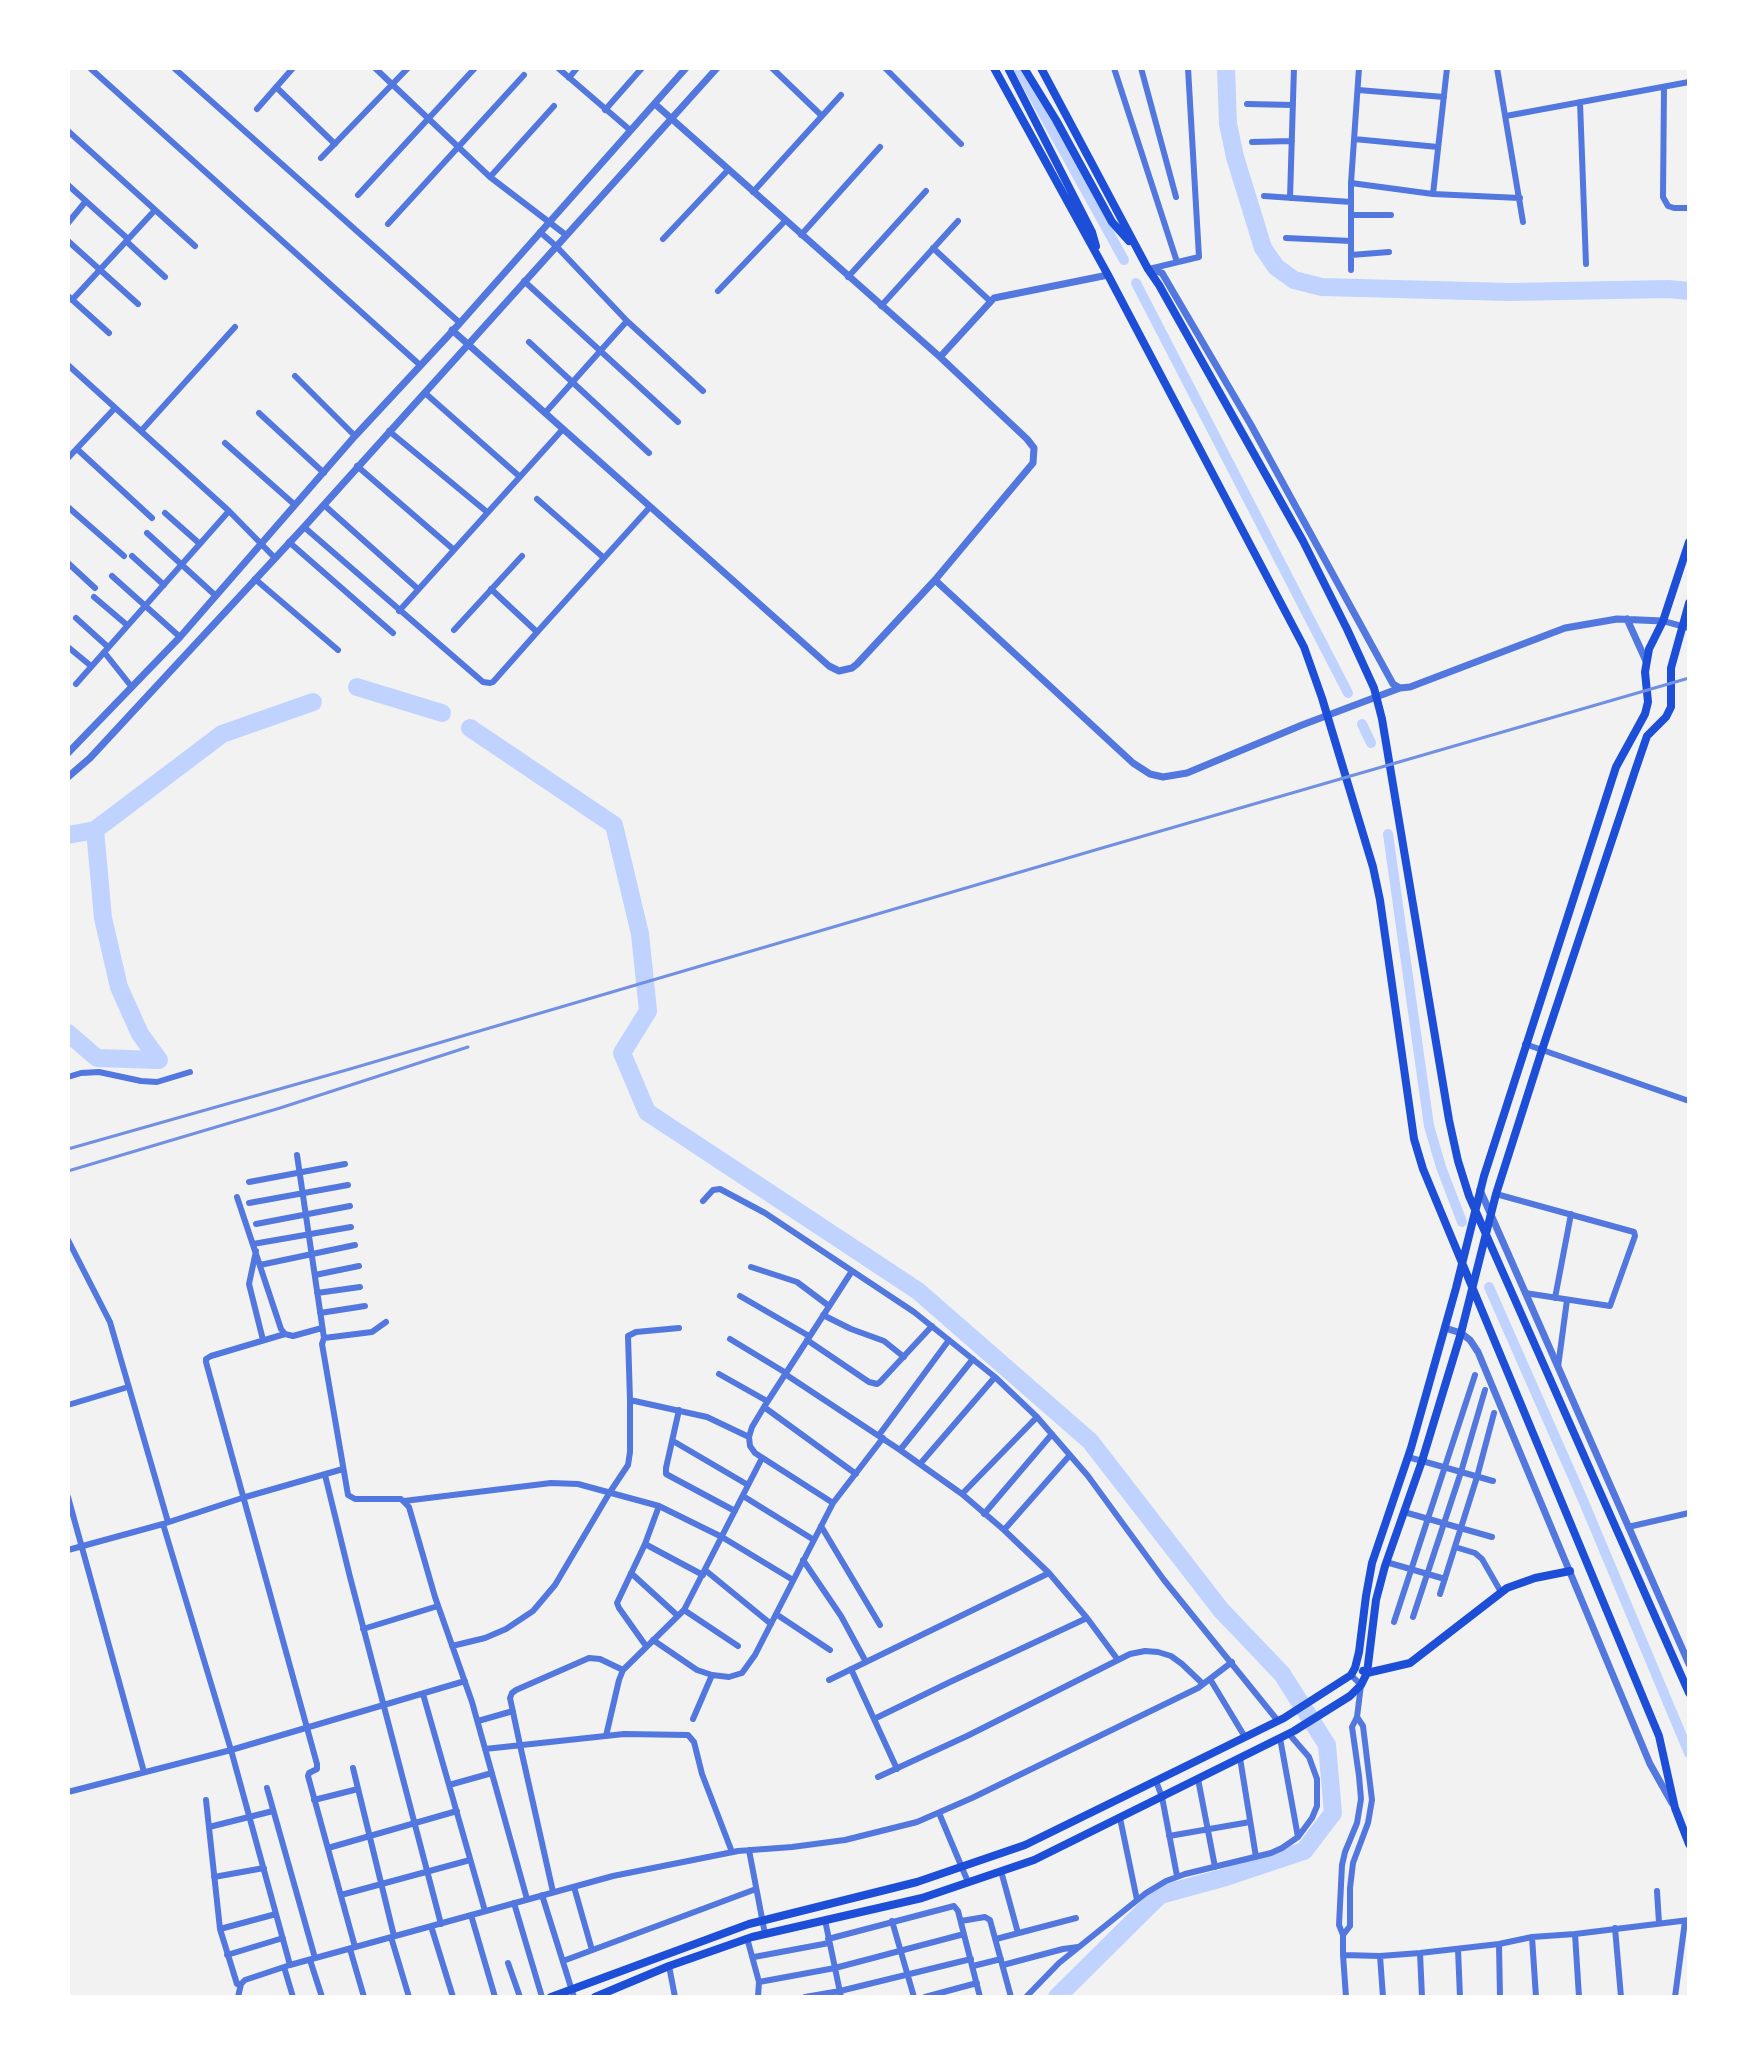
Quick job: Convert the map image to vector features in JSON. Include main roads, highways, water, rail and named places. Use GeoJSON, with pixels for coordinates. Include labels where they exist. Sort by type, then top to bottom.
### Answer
{"type":"FeatureCollection","features":[{"type":"Feature","properties":{"kind":"main road"},"geometry":{"type":"LineString","coordinates":[[994,68],[1101,261],[1304,647],[1325,706],[1378,889],[1414,1139],[1423,1169],[1659,1736],[1675,1808],[1689,1844]]}},
{"type":"Feature","properties":{"kind":"main road"},"geometry":{"type":"LineString","coordinates":[[1008,68],[1092,232],[1101,261]]}},
{"type":"Feature","properties":{"kind":"main road"},"geometry":{"type":"LineString","coordinates":[[1024,68],[1112,222],[1138,250]]}},
{"type":"Feature","properties":{"kind":"main road"},"geometry":{"type":"LineString","coordinates":[[1041,68],[1148,269],[1303,541],[1374,688],[1382,719],[1458,1161],[1469,1196],[1689,1693]]}},
{"type":"Feature","properties":{"kind":"main road"},"geometry":{"type":"LineString","coordinates":[[551,1997],[573,1994],[749,1924],[917,1882],[1025,1845],[1281,1719],[1343,1682],[1353,1671],[1359,1652],[1372,1563],[1408,1457],[1480,1190],[1616,767],[1645,714],[1648,702],[1645,672],[1649,649],[1663,621],[1689,542]]}},
{"type":"Feature","properties":{"kind":"main road"},"geometry":{"type":"LineString","coordinates":[[595,1997],[747,1938],[922,1898],[1034,1860],[1292,1732],[1350,1696],[1361,1685],[1367,1673],[1376,1600],[1386,1562],[1422,1461],[1461,1333],[1496,1194],[1647,736],[1666,717],[1671,707],[1671,668],[1685,627],[1689,603]]}},
{"type":"Feature","properties":{"kind":"main road"},"geometry":{"type":"LineString","coordinates":[[1353,1671],[1367,1673],[1410,1663],[1501,1592],[1519,1582],[1570,1571]]}},
{"type":"Feature","properties":{"kind":"waterway"},"geometry":{"type":"LineString","coordinates":[[1018,68],[1124,260]]}},
{"type":"Feature","properties":{"kind":"waterway"},"geometry":{"type":"LineString","coordinates":[[1226,68],[1228,124],[1263,248],[1276,267],[1294,280],[1322,287],[1509,292],[1689,291]]}},
{"type":"Feature","properties":{"kind":"waterway"},"geometry":{"type":"LineString","coordinates":[[1136,283],[1348,693]]}},
{"type":"Feature","properties":{"kind":"waterway"},"geometry":{"type":"LineString","coordinates":[[357,687],[442,713]]}},
{"type":"Feature","properties":{"kind":"waterway"},"geometry":{"type":"LineString","coordinates":[[68,1033],[97,1058],[159,1060],[140,1034],[119,987],[103,918],[95,830],[222,734],[313,702]]}},
{"type":"Feature","properties":{"kind":"waterway"},"geometry":{"type":"LineString","coordinates":[[1362,724],[1371,743]]}},
{"type":"Feature","properties":{"kind":"waterway"},"geometry":{"type":"LineString","coordinates":[[470,728],[614,825],[640,934],[648,1011],[622,1053],[647,1112],[918,1291],[1090,1441],[1221,1610],[1282,1674],[1327,1745],[1333,1813],[1304,1851],[1160,1895],[1057,1997]]}},
{"type":"Feature","properties":{"kind":"waterway"},"geometry":{"type":"LineString","coordinates":[[68,835],[95,830]]}},
{"type":"Feature","properties":{"kind":"waterway"},"geometry":{"type":"LineString","coordinates":[[1388,834],[1429,1126],[1462,1222]]}},
{"type":"Feature","properties":{"kind":"waterway"},"geometry":{"type":"LineString","coordinates":[[1489,1287],[1689,1753]]}},
{"type":"Feature","properties":{"kind":"railway"},"geometry":{"type":"LineString","coordinates":[[68,1149],[1689,678]]}},
{"type":"Feature","properties":{"kind":"railway"},"geometry":{"type":"LineString","coordinates":[[68,1171],[280,1108],[468,1047]]}}]}
